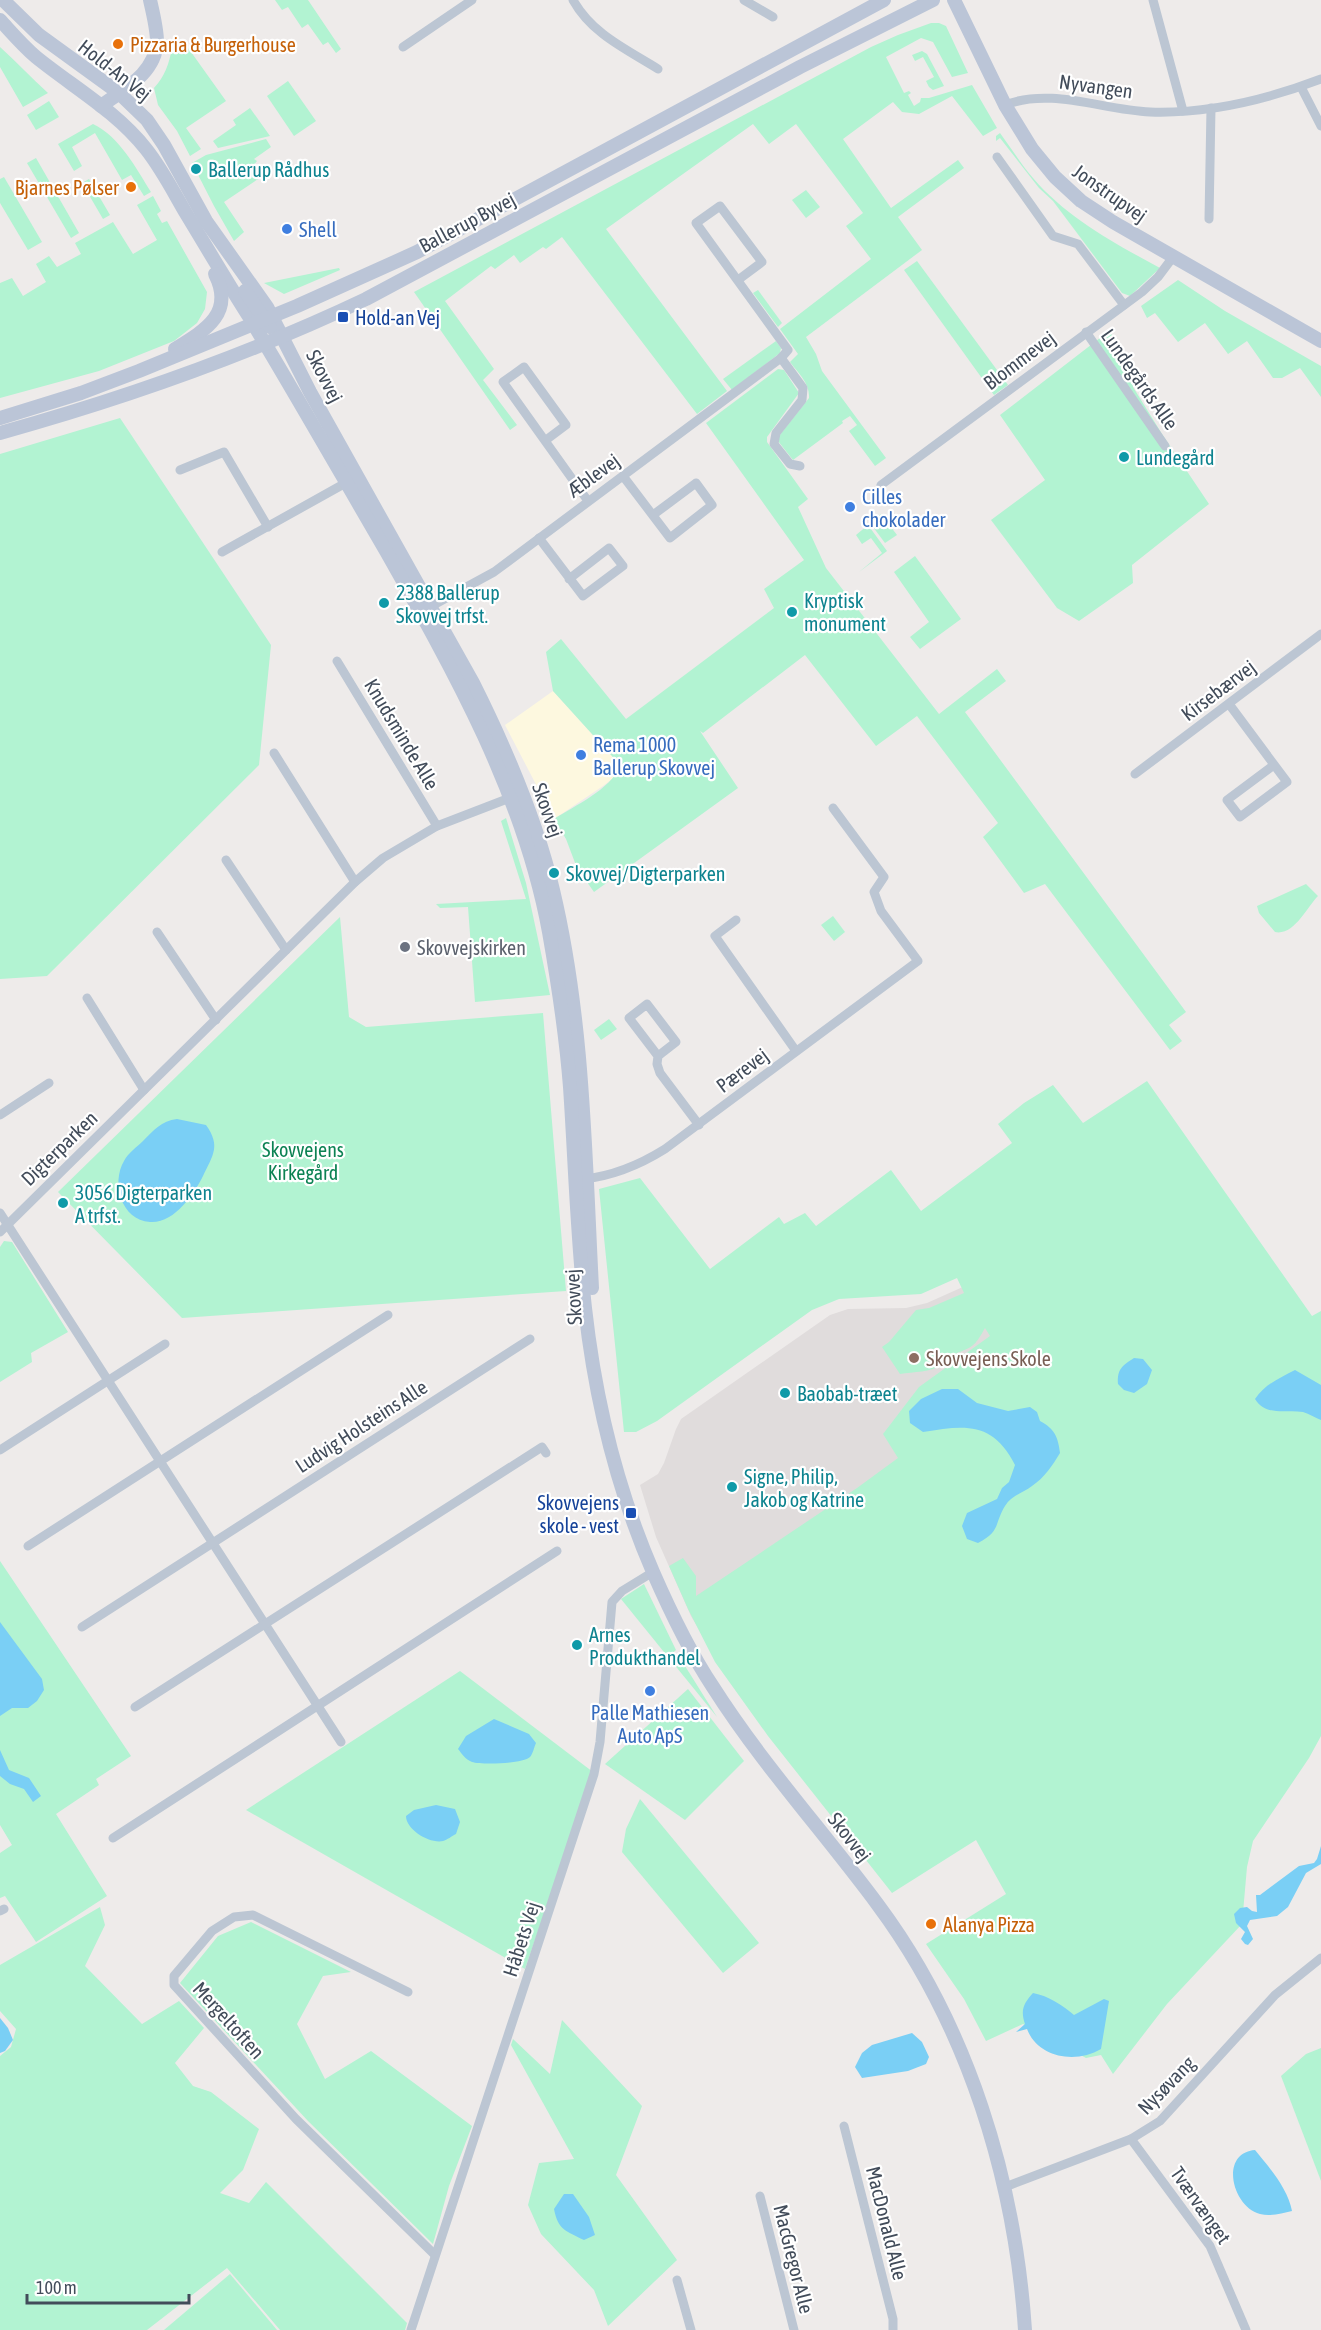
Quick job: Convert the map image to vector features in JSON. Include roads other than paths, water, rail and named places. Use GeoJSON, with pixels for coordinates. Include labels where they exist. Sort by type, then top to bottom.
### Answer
{"type":"FeatureCollection","features":[{"type":"Feature","properties":{"kind":"street","name":"Hold-An Vej"},"geometry":{"type":"LineString","coordinates":[[3,0],[44,39],[119,93],[147,120],[164,145],[206,220],[264,302],[263,320],[266,344]]}},
{"type":"Feature","properties":{"kind":"street"},"geometry":{"type":"LineString","coordinates":[[101,106],[143,75],[152,63],[157,42],[150,0]]}},
{"type":"Feature","properties":{"kind":"street"},"geometry":{"type":"LineString","coordinates":[[403,47],[472,0]]}},
{"type":"Feature","properties":{"kind":"street"},"geometry":{"type":"LineString","coordinates":[[573,0],[590,26],[658,69]]}},
{"type":"Feature","properties":{"kind":"street"},"geometry":{"type":"LineString","coordinates":[[744,0],[773,17]]}},
{"type":"Feature","properties":{"kind":"street","name":"Ballerup Byvej"},"geometry":{"type":"LineString","coordinates":[[0,418],[81,393],[139,371],[263,320],[417,252],[884,0]]}},
{"type":"Feature","properties":{"kind":"street","name":"Ballerup Byvej"},"geometry":{"type":"LineString","coordinates":[[0,433],[118,399],[266,344],[366,299],[790,72],[933,0]]}},
{"type":"Feature","properties":{"kind":"street","name":"Jonstrupvej"},"geometry":{"type":"LineString","coordinates":[[954,0],[1018,128],[1055,177],[1081,201],[1173,257],[1321,341]]}},
{"type":"Feature","properties":{"kind":"street"},"geometry":{"type":"LineString","coordinates":[[1153,0],[1183,111]]}},
{"type":"Feature","properties":{"kind":"street","name":"Hold-An Vej"},"geometry":{"type":"LineString","coordinates":[[0,20],[40,60],[101,106],[134,135],[148,151],[184,210],[263,320],[283,337]]}},
{"type":"Feature","properties":{"kind":"street","name":"Nyvangen"},"geometry":{"type":"LineString","coordinates":[[1005,105],[1020,99],[1045,97],[1120,110],[1183,111],[1257,101],[1321,79]]}},
{"type":"Feature","properties":{"kind":"street"},"geometry":{"type":"LineString","coordinates":[[1301,87],[1321,126]]}},
{"type":"Feature","properties":{"kind":"street"},"geometry":{"type":"LineString","coordinates":[[1209,219],[1211,108]]}},
{"type":"Feature","properties":{"kind":"street"},"geometry":{"type":"LineString","coordinates":[[997,158],[1053,236],[1078,244],[1124,305]]}},
{"type":"Feature","properties":{"kind":"street"},"geometry":{"type":"LineString","coordinates":[[166,179],[263,320]]}},
{"type":"Feature","properties":{"kind":"street"},"geometry":{"type":"LineString","coordinates":[[738,280],[762,262],[720,206],[696,223],[788,351],[781,358],[803,388],[802,400],[776,433],[774,444],[790,464],[800,466]]}},
{"type":"Feature","properties":{"kind":"street"},"geometry":{"type":"LineString","coordinates":[[139,371],[194,338],[219,312],[222,292],[184,210]]}},
{"type":"Feature","properties":{"kind":"street","name":"Blommevej"},"geometry":{"type":"LineString","coordinates":[[881,485],[1124,305],[1158,277],[1173,257]]}},
{"type":"Feature","properties":{"kind":"street","name":"Lundegårds Alle"},"geometry":{"type":"LineString","coordinates":[[1086,332],[1165,446]]}},
{"type":"Feature","properties":{"kind":"street","name":"Skovvej"},"geometry":{"type":"LineString","coordinates":[[283,337],[352,480]]}},
{"type":"Feature","properties":{"kind":"street","name":"Skovvej"},"geometry":{"type":"LineString","coordinates":[[266,344],[352,480],[425,610],[495,726],[516,795],[547,869],[564,948],[579,1067],[581,1179],[597,1386],[617,1470],[653,1572],[680,1630],[711,1685],[745,1735],[881,1909],[916,1962],[941,2008],[981,2105],[1005,2187],[1022,2281],[1025,2330]]}},
{"type":"Feature","properties":{"kind":"street","name":"Æblevej"},"geometry":{"type":"LineString","coordinates":[[425,610],[494,572],[781,358]]}},
{"type":"Feature","properties":{"kind":"street"},"geometry":{"type":"LineString","coordinates":[[546,440],[566,425],[524,367],[503,382],[588,501]]}},
{"type":"Feature","properties":{"kind":"street"},"geometry":{"type":"LineString","coordinates":[[180,470],[224,452],[267,527]]}},
{"type":"Feature","properties":{"kind":"street"},"geometry":{"type":"LineString","coordinates":[[623,476],[670,538],[712,505],[696,483],[653,515]]}},
{"type":"Feature","properties":{"kind":"street"},"geometry":{"type":"LineString","coordinates":[[222,552],[352,480]]}},
{"type":"Feature","properties":{"kind":"street"},"geometry":{"type":"LineString","coordinates":[[539,537],[569,579],[583,596],[623,566],[609,548],[569,579]]}},
{"type":"Feature","properties":{"kind":"street","name":"Kirsebærvej"},"geometry":{"type":"LineString","coordinates":[[1135,774],[1321,634]]}},
{"type":"Feature","properties":{"kind":"street","name":"Knudsminde Alle"},"geometry":{"type":"LineString","coordinates":[[337,661],[437,826]]}},
{"type":"Feature","properties":{"kind":"street"},"geometry":{"type":"LineString","coordinates":[[1229,704],[1287,782],[1240,817],[1227,800],[1274,765]]}},
{"type":"Feature","properties":{"kind":"street"},"geometry":{"type":"LineString","coordinates":[[274,753],[355,882]]}},
{"type":"Feature","properties":{"kind":"street","name":"Digterparken"},"geometry":{"type":"LineString","coordinates":[[0,1232],[355,882],[383,858],[437,826],[516,795]]}},
{"type":"Feature","properties":{"kind":"street","name":"Pærevej"},"geometry":{"type":"LineString","coordinates":[[581,1179],[622,1170],[650,1159],[918,961],[881,911],[874,892],[884,877],[833,808]]}},
{"type":"Feature","properties":{"kind":"street"},"geometry":{"type":"LineString","coordinates":[[226,860],[286,950]]}},
{"type":"Feature","properties":{"kind":"street"},"geometry":{"type":"LineString","coordinates":[[736,920],[715,936],[796,1052]]}},
{"type":"Feature","properties":{"kind":"street"},"geometry":{"type":"LineString","coordinates":[[157,932],[216,1020]]}},
{"type":"Feature","properties":{"kind":"street"},"geometry":{"type":"LineString","coordinates":[[87,998],[144,1090]]}},
{"type":"Feature","properties":{"kind":"street"},"geometry":{"type":"LineString","coordinates":[[658,1056],[676,1042],[646,1004],[629,1018],[658,1056],[657,1064],[660,1073],[699,1125]]}},
{"type":"Feature","properties":{"kind":"street"},"geometry":{"type":"LineString","coordinates":[[0,1115],[49,1083]]}},
{"type":"Feature","properties":{"kind":"street"},"geometry":{"type":"LineString","coordinates":[[0,1213],[341,1742]]}},
{"type":"Feature","properties":{"kind":"street"},"geometry":{"type":"LineString","coordinates":[[28,1546],[388,1315]]}},
{"type":"Feature","properties":{"kind":"street","name":"Ludvig Holsteins Alle"},"geometry":{"type":"LineString","coordinates":[[82,1627],[530,1339]]}},
{"type":"Feature","properties":{"kind":"street"},"geometry":{"type":"LineString","coordinates":[[0,1450],[165,1344]]}},
{"type":"Feature","properties":{"kind":"street"},"geometry":{"type":"LineString","coordinates":[[135,1707],[542,1447],[546,1454]]}},
{"type":"Feature","properties":{"kind":"street"},"geometry":{"type":"LineString","coordinates":[[113,1838],[557,1551]]}},
{"type":"Feature","properties":{"kind":"street","name":"Håbets Vej"},"geometry":{"type":"LineString","coordinates":[[411,2330],[594,1774],[600,1742],[612,1602],[621,1591],[653,1572]]}},
{"type":"Feature","properties":{"kind":"street","name":"Mergeltoften"},"geometry":{"type":"LineString","coordinates":[[408,1992],[253,1915],[234,1917],[212,1931],[174,1976],[174,1985],[296,2119],[435,2255]]}},
{"type":"Feature","properties":{"kind":"street","name":"Nysøvang"},"geometry":{"type":"LineString","coordinates":[[1005,2187],[1131,2139],[1160,2121],[1275,1995],[1321,1958]]}},
{"type":"Feature","properties":{"kind":"street","name":"MacDonald Alle"},"geometry":{"type":"LineString","coordinates":[[844,2126],[893,2319],[893,2330]]}},
{"type":"Feature","properties":{"kind":"street","name":"Tværvænget"},"geometry":{"type":"LineString","coordinates":[[1131,2139],[1210,2246],[1246,2330]]}},
{"type":"Feature","properties":{"kind":"street","name":"MacGregor Alle"},"geometry":{"type":"LineString","coordinates":[[760,2196],[794,2330]]}},
{"type":"Feature","properties":{"kind":"street"},"geometry":{"type":"LineString","coordinates":[[677,2280],[690,2330]]}},
{"type":"Feature","properties":{"kind":"water"},"geometry":{"type":"Polygon","coordinates":[[[177,1119],[206,1125],[213,1139],[212,1156],[194,1191],[175,1213],[159,1221],[140,1220],[132,1215],[121,1199],[118,1180],[120,1170],[128,1155],[154,1130],[166,1122],[177,1119]]]}},
{"type":"Feature","properties":{"kind":"water"},"geometry":{"type":"Polygon","coordinates":[[[1134,1358],[1143,1359],[1152,1370],[1147,1384],[1134,1393],[1124,1390],[1118,1384],[1118,1375],[1121,1368],[1134,1358]]]}},
{"type":"Feature","properties":{"kind":"water"},"geometry":{"type":"Polygon","coordinates":[[[1295,1370],[1321,1385],[1321,1420],[1303,1412],[1271,1410],[1260,1405],[1255,1399],[1268,1385],[1295,1370]]]}},
{"type":"Feature","properties":{"kind":"water"},"geometry":{"type":"Polygon","coordinates":[[[942,1389],[958,1389],[977,1403],[1008,1411],[1030,1407],[1037,1412],[1040,1421],[1052,1430],[1058,1442],[1060,1453],[1048,1471],[1037,1483],[1008,1502],[994,1531],[978,1543],[967,1539],[962,1526],[967,1513],[997,1499],[1002,1488],[1009,1482],[1015,1465],[997,1440],[987,1433],[965,1428],[923,1432],[910,1423],[909,1411],[921,1399],[942,1389]]]}},
{"type":"Feature","properties":{"kind":"water"},"geometry":{"type":"Polygon","coordinates":[[[0,1622],[42,1679],[44,1690],[37,1701],[28,1708],[12,1708],[0,1716],[0,1622]]]}},
{"type":"Feature","properties":{"kind":"water"},"geometry":{"type":"Polygon","coordinates":[[[494,1719],[529,1734],[536,1743],[530,1757],[519,1761],[492,1764],[472,1762],[464,1756],[458,1749],[466,1736],[494,1719]]]}},
{"type":"Feature","properties":{"kind":"water"},"geometry":{"type":"Polygon","coordinates":[[[0,1750],[9,1770],[29,1778],[41,1796],[33,1802],[24,1789],[10,1784],[0,1776],[0,1750]]]}},
{"type":"Feature","properties":{"kind":"water"},"geometry":{"type":"Polygon","coordinates":[[[436,1805],[455,1809],[460,1822],[456,1834],[443,1841],[426,1838],[414,1831],[406,1816],[414,1810],[436,1805]]]}},
{"type":"Feature","properties":{"kind":"water"},"geometry":{"type":"Polygon","coordinates":[[[1321,1846],[1321,1864],[1306,1873],[1288,1907],[1277,1916],[1250,1920],[1247,1926],[1253,1939],[1248,1945],[1245,1944],[1241,1939],[1245,1932],[1236,1923],[1234,1914],[1240,1908],[1247,1907],[1257,1912],[1256,1895],[1260,1895],[1299,1866],[1314,1863],[1321,1846]]]}},
{"type":"Feature","properties":{"kind":"water"},"geometry":{"type":"Polygon","coordinates":[[[1033,1993],[1055,2001],[1074,2015],[1104,1999],[1109,2001],[1101,2049],[1080,2056],[1059,2056],[1040,2046],[1032,2039],[1027,2029],[1016,2032],[1025,2024],[1024,2007],[1033,1993]]]}},
{"type":"Feature","properties":{"kind":"water"},"geometry":{"type":"Polygon","coordinates":[[[0,2018],[8,2028],[13,2040],[5,2051],[0,2053],[0,2018]]]}},
{"type":"Feature","properties":{"kind":"water"},"geometry":{"type":"Polygon","coordinates":[[[912,2033],[922,2042],[929,2057],[926,2064],[908,2071],[862,2078],[855,2067],[862,2053],[872,2045],[912,2033]]]}},
{"type":"Feature","properties":{"kind":"water"},"geometry":{"type":"Polygon","coordinates":[[[1255,2150],[1282,2187],[1292,2211],[1264,2215],[1250,2209],[1242,2201],[1237,2191],[1233,2170],[1237,2160],[1244,2153],[1255,2150]]]}},
{"type":"Feature","properties":{"kind":"water"},"geometry":{"type":"Polygon","coordinates":[[[564,2194],[573,2194],[589,2217],[595,2235],[584,2240],[561,2226],[554,2209],[564,2194]]]}},
{"type":"Feature","properties":{"kind":"place","name":"Pizzaria & Burgerhouse"},"geometry":{"type":"Point","coordinates":[118,44]}},
{"type":"Feature","properties":{"kind":"place","name":"Ballerup Rådhus"},"geometry":{"type":"Point","coordinates":[196,169]}},
{"type":"Feature","properties":{"kind":"place","name":"Bjarnes Pølser"},"geometry":{"type":"Point","coordinates":[131,187]}},
{"type":"Feature","properties":{"kind":"place","name":"Shell"},"geometry":{"type":"Point","coordinates":[287,229]}},
{"type":"Feature","properties":{"kind":"place","name":"Hold-an Vej"},"geometry":{"type":"Point","coordinates":[343,317]}},
{"type":"Feature","properties":{"kind":"place","name":"Lundegård"},"geometry":{"type":"Point","coordinates":[1124,457]}},
{"type":"Feature","properties":{"kind":"place","name":"Cilles chokolader"},"geometry":{"type":"Point","coordinates":[850,507]}},
{"type":"Feature","properties":{"kind":"place","name":"2388 Ballerup Skovvej trfst."},"geometry":{"type":"Point","coordinates":[384,603]}},
{"type":"Feature","properties":{"kind":"place","name":"Kryptisk monument"},"geometry":{"type":"Point","coordinates":[792,612]}},
{"type":"Feature","properties":{"kind":"place","name":"Rema 1000 Ballerup Skovvej"},"geometry":{"type":"Point","coordinates":[581,755]}},
{"type":"Feature","properties":{"kind":"place","name":"Skovvej/Digterparken"},"geometry":{"type":"Point","coordinates":[554,873]}},
{"type":"Feature","properties":{"kind":"place","name":"Skovvejskirken"},"geometry":{"type":"Point","coordinates":[405,947]}},
{"type":"Feature","properties":{"kind":"place","name":"3056 Digterparken A trfst."},"geometry":{"type":"Point","coordinates":[63,1203]}},
{"type":"Feature","properties":{"kind":"place","name":"Skovvejens Skole"},"geometry":{"type":"Point","coordinates":[914,1358]}},
{"type":"Feature","properties":{"kind":"place","name":"Baobab-træet"},"geometry":{"type":"Point","coordinates":[785,1393]}},
{"type":"Feature","properties":{"kind":"place","name":"Signe, Philip, Jakob og Katrine"},"geometry":{"type":"Point","coordinates":[732,1487]}},
{"type":"Feature","properties":{"kind":"place","name":"Skovvejens skole - vest"},"geometry":{"type":"Point","coordinates":[631,1513]}},
{"type":"Feature","properties":{"kind":"place","name":"Arnes Produkthandel"},"geometry":{"type":"Point","coordinates":[577,1645]}},
{"type":"Feature","properties":{"kind":"place","name":"Palle Mathiesen Auto ApS"},"geometry":{"type":"Point","coordinates":[650,1691]}},
{"type":"Feature","properties":{"kind":"place","name":"Alanya Pizza"},"geometry":{"type":"Point","coordinates":[931,1924]}},
{"type":"Feature","properties":{"kind":"park label","name":"Skovvejens Kirkegård"},"geometry":{"type":"Point","coordinates":[303,1160]}}]}
